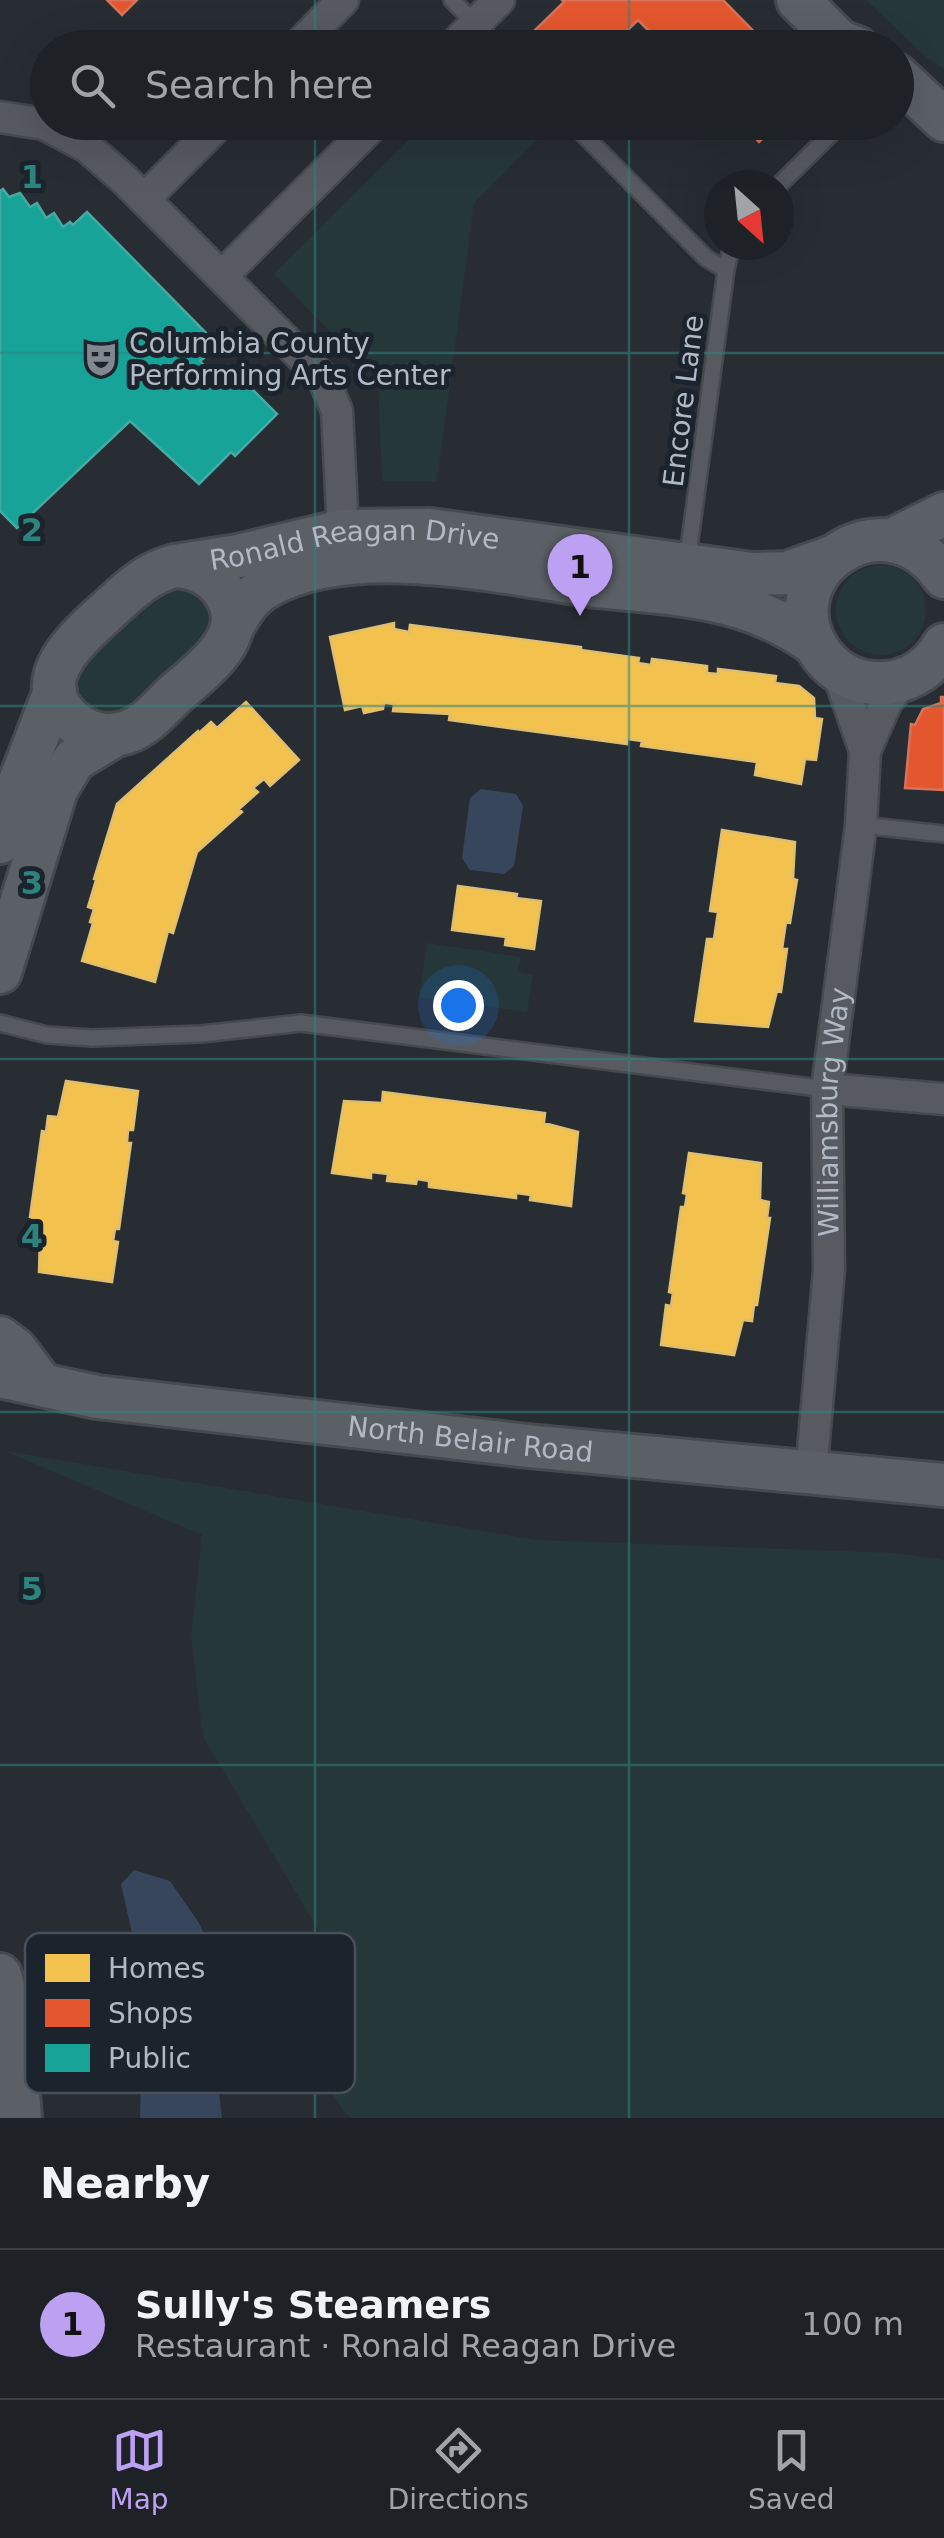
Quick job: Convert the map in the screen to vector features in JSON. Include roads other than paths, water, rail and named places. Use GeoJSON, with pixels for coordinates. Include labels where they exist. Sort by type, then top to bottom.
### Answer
{"type":"FeatureCollection","features":[{"type":"Feature","properties":{"kind":"street"},"geometry":{"type":"LineString","coordinates":[[314,30],[343,0]]}},
{"type":"Feature","properties":{"kind":"street"},"geometry":{"type":"LineString","coordinates":[[469,30],[499,0]]}},
{"type":"Feature","properties":{"kind":"street"},"geometry":{"type":"LineString","coordinates":[[798,0],[828,30]]}},
{"type":"Feature","properties":{"kind":"street"},"geometry":{"type":"LineString","coordinates":[[838,0],[865,30]]}},
{"type":"Feature","properties":{"kind":"street"},"geometry":{"type":"LineString","coordinates":[[914,91],[944,120]]}},
{"type":"Feature","properties":{"kind":"street"},"geometry":{"type":"LineString","coordinates":[[0,117],[30,122]]}},
{"type":"Feature","properties":{"kind":"street"},"geometry":{"type":"LineString","coordinates":[[76,140],[144,199],[330,388],[337,411],[343,530]]}},
{"type":"Feature","properties":{"kind":"street"},"geometry":{"type":"LineString","coordinates":[[144,199],[203,140]]}},
{"type":"Feature","properties":{"kind":"street"},"geometry":{"type":"LineString","coordinates":[[222,276],[358,140]]}},
{"type":"Feature","properties":{"kind":"street","name":"Ronald Reagan Drive"},"geometry":{"type":"LineString","coordinates":[[0,842],[16,789],[55,691],[56,674],[70,644],[158,570],[238,556],[343,530],[430,530],[687,565],[787,573],[832,558],[850,546],[870,540],[892,540],[944,514]]}},
{"type":"Feature","properties":{"kind":"street"},"geometry":{"type":"LineString","coordinates":[[892,540],[914,547],[933,561],[944,577]]}},
{"type":"Feature","properties":{"kind":"street"},"geometry":{"type":"LineString","coordinates":[[826,657],[809,626],[811,589],[832,558]]}},
{"type":"Feature","properties":{"kind":"street","name":"Ronald Reagan Drive"},"geometry":{"type":"LineString","coordinates":[[0,972],[56,790],[74,760],[114,735],[141,725],[217,658],[252,597],[279,582],[331,568],[389,562],[440,564],[712,600],[764,616],[870,684],[930,663]]}},
{"type":"Feature","properties":{"kind":"street","name":"Ronald Reagan Drive"},"geometry":{"type":"LineString","coordinates":[[175,566],[191,567],[220,586],[232,611],[232,627]]}},
{"type":"Feature","properties":{"kind":"street","name":"Williamsburg Way"},"geometry":{"type":"LineString","coordinates":[[826,657],[866,751]]}},
{"type":"Feature","properties":{"kind":"street","name":"Williamsburg Way"},"geometry":{"type":"LineString","coordinates":[[811,1473],[829,1270],[827,1088],[861,824],[866,751],[887,701],[930,663]]}},
{"type":"Feature","properties":{"kind":"street"},"geometry":{"type":"LineString","coordinates":[[55,691],[70,719],[83,729],[114,735]]}},
{"type":"Feature","properties":{"kind":"street"},"geometry":{"type":"LineString","coordinates":[[827,1088],[944,1099]]}},
{"type":"Feature","properties":{"kind":"street"},"geometry":{"type":"LineString","coordinates":[[0,1338],[15,1349],[16,1382]]}},
{"type":"Feature","properties":{"kind":"street","name":"North Belair Road"},"geometry":{"type":"LineString","coordinates":[[16,1382],[97,1398],[308,1422],[944,1485]]}},
{"type":"Feature","properties":{"kind":"street"},"geometry":{"type":"LineString","coordinates":[[0,1975],[13,2028],[20,2118]]}},
{"type":"Feature","properties":{"kind":"lane"},"geometry":{"type":"LineString","coordinates":[[452,0],[481,30]]}},
{"type":"Feature","properties":{"kind":"lane"},"geometry":{"type":"LineString","coordinates":[[590,140],[706,258],[726,270]]}},
{"type":"Feature","properties":{"kind":"lane"},"geometry":{"type":"LineString","coordinates":[[794,170],[824,140]]}},
{"type":"Feature","properties":{"kind":"lane","name":"Encore Lane"},"geometry":{"type":"LineString","coordinates":[[687,565],[728,260]]}},
{"type":"Feature","properties":{"kind":"lane"},"geometry":{"type":"LineString","coordinates":[[861,824],[944,834]]}},
{"type":"Feature","properties":{"kind":"lane"},"geometry":{"type":"LineString","coordinates":[[0,1023],[48,1034],[92,1038],[202,1034],[301,1023],[827,1088]]}},
{"type":"Feature","properties":{"kind":"water"},"geometry":{"type":"Polygon","coordinates":[[[481,789],[516,794],[523,806],[514,866],[504,874],[470,870],[462,858],[470,798],[481,789]]]}},
{"type":"Feature","properties":{"kind":"water"},"geometry":{"type":"Polygon","coordinates":[[[134,1870],[170,1881],[204,1933],[132,1933],[121,1884],[134,1870]]]}},
{"type":"Feature","properties":{"kind":"water"},"geometry":{"type":"Polygon","coordinates":[[[141,2093],[219,2093],[222,2118],[140,2118],[141,2093]]]}},
{"type":"Feature","properties":{"kind":"place","name":"Columbia County Performing Arts Center"},"geometry":{"type":"Point","coordinates":[101,359]}},
{"type":"Feature","properties":{"kind":"place","name":"Sully's Steamers"},"geometry":{"type":"Point","coordinates":[580,616]}}]}
